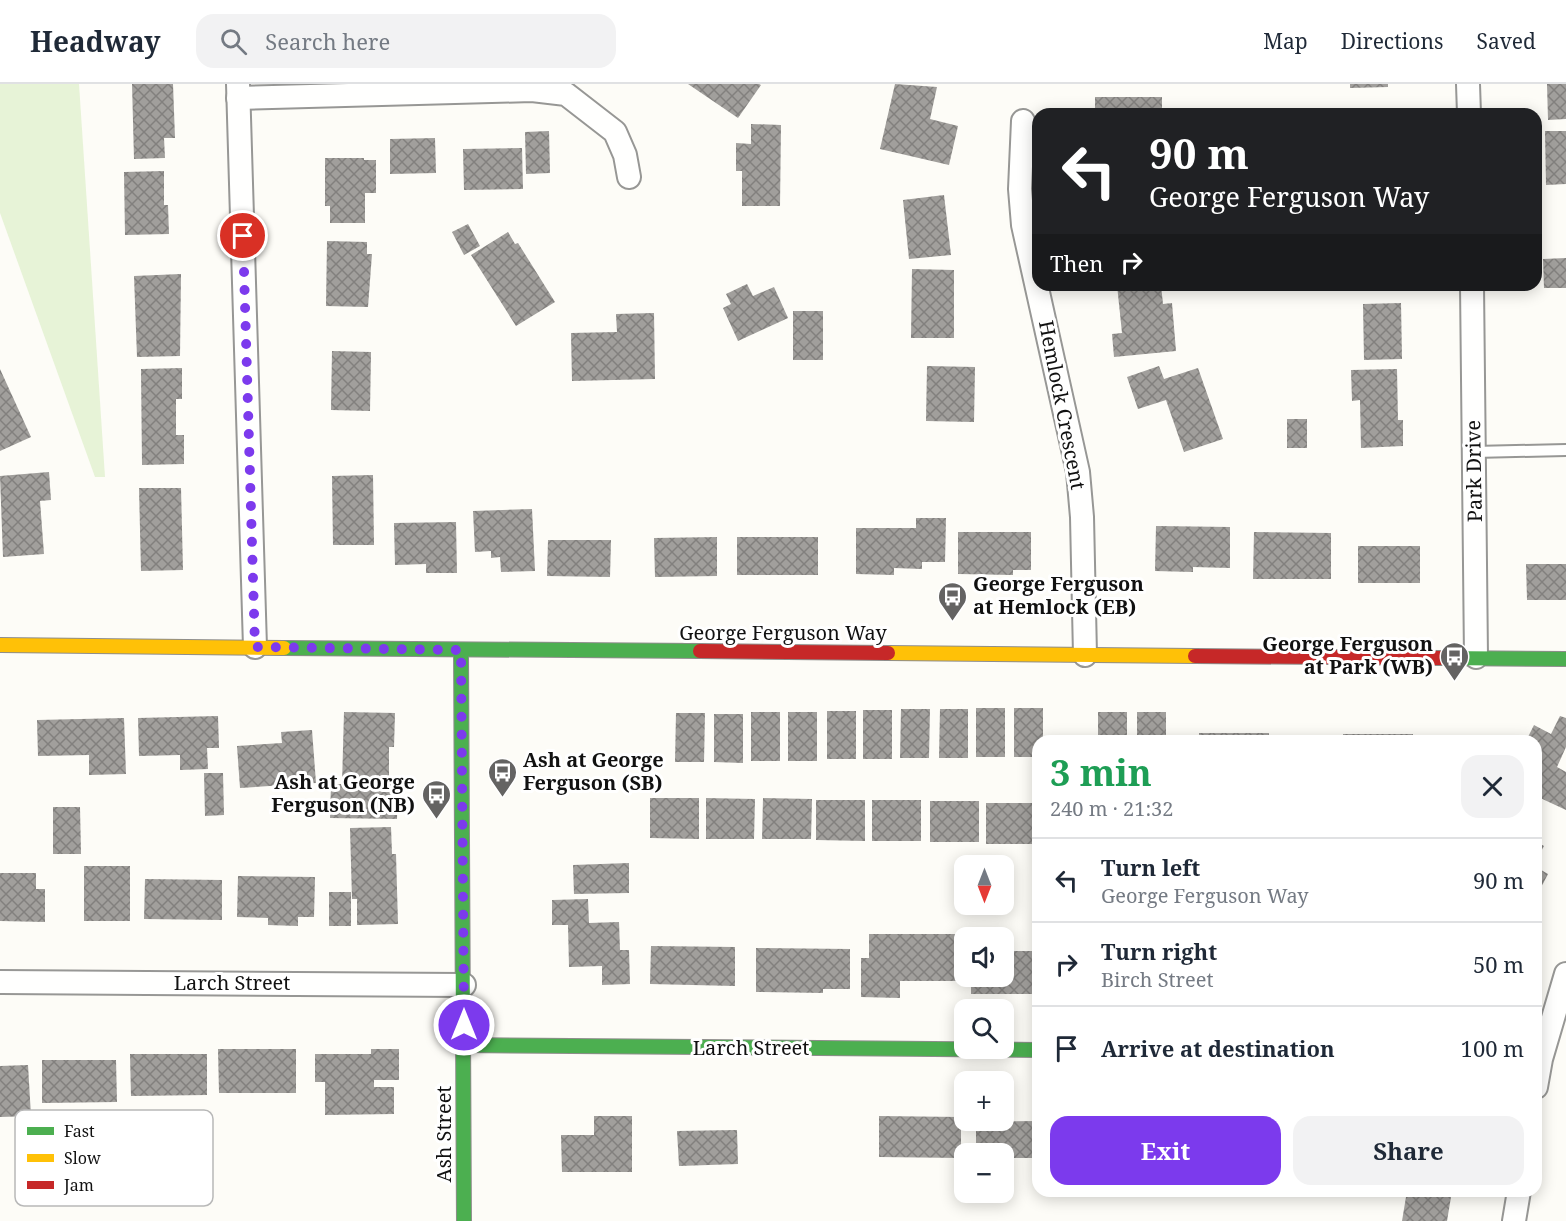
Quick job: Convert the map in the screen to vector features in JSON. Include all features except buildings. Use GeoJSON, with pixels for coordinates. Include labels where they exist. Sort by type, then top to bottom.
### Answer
{"type":"FeatureCollection","features":[{"type":"Feature","properties":{"kind":"main road","name":"George Ferguson Way"},"geometry":{"type":"LineString","coordinates":[[0,645],[1566,659]]}},
{"type":"Feature","properties":{"kind":"main road","name":"Ash Street"},"geometry":{"type":"LineString","coordinates":[[461,650],[464,1221]]}},
{"type":"Feature","properties":{"kind":"main road","name":"Larch Street"},"geometry":{"type":"LineString","coordinates":[[464,1045],[1032,1050]]}},
{"type":"Feature","properties":{"kind":"street"},"geometry":{"type":"LineString","coordinates":[[1468,84],[1469,108]]}},
{"type":"Feature","properties":{"kind":"street"},"geometry":{"type":"LineString","coordinates":[[255,647],[238,91],[532,90],[566,94],[615,132],[625,155],[628,177]]}},
{"type":"Feature","properties":{"kind":"street","name":"Hemlock Crescent"},"geometry":{"type":"LineString","coordinates":[[1023,121],[1020,189],[1023,225],[1032,265]]}},
{"type":"Feature","properties":{"kind":"street","name":"Hemlock Crescent"},"geometry":{"type":"LineString","coordinates":[[1038,291],[1078,472],[1083,528],[1085,655]]}},
{"type":"Feature","properties":{"kind":"street","name":"Park Drive"},"geometry":{"type":"LineString","coordinates":[[1472,291],[1476,657]]}},
{"type":"Feature","properties":{"kind":"street"},"geometry":{"type":"LineString","coordinates":[[1542,1047],[1566,974]]}},
{"type":"Feature","properties":{"kind":"street","name":"Larch Street"},"geometry":{"type":"LineString","coordinates":[[0,982],[464,985]]}},
{"type":"Feature","properties":{"kind":"street"},"geometry":{"type":"LineString","coordinates":[[1514,1221],[1518,1197]]}},
{"type":"Feature","properties":{"kind":"lane"},"geometry":{"type":"LineString","coordinates":[[1474,452],[1566,450]]}},
{"type":"Feature","properties":{"kind":"green space"},"geometry":{"type":"Polygon","coordinates":[[[0,84],[79,84],[105,477],[95,477],[0,213],[0,84]]]}},
{"type":"Feature","properties":{"kind":"traffic: fast"},"geometry":{"type":"LineString","coordinates":[[284,648],[700,651]]}},
{"type":"Feature","properties":{"kind":"traffic: fast"},"geometry":{"type":"LineString","coordinates":[[461,650],[464,1221]]}},
{"type":"Feature","properties":{"kind":"traffic: fast"},"geometry":{"type":"LineString","coordinates":[[1440,658],[1566,659]]}},
{"type":"Feature","properties":{"kind":"traffic: fast"},"geometry":{"type":"LineString","coordinates":[[463,1045],[1032,1050]]}},
{"type":"Feature","properties":{"kind":"traffic: slow"},"geometry":{"type":"LineString","coordinates":[[0,645],[284,648]]}},
{"type":"Feature","properties":{"kind":"traffic: slow"},"geometry":{"type":"LineString","coordinates":[[888,653],[1195,656]]}},
{"type":"Feature","properties":{"kind":"traffic: jam"},"geometry":{"type":"LineString","coordinates":[[700,651],[888,653]]}},
{"type":"Feature","properties":{"kind":"traffic: jam"},"geometry":{"type":"LineString","coordinates":[[1195,656],[1440,658]]}},
{"type":"Feature","properties":{"kind":"place","name":"George Ferguson at Hemlock (EB)"},"geometry":{"type":"Point","coordinates":[952,622]}},
{"type":"Feature","properties":{"kind":"place","name":"George Ferguson at Park (WB)"},"geometry":{"type":"Point","coordinates":[1454,682]}},
{"type":"Feature","properties":{"kind":"place","name":"Ash at George Ferguson (SB)"},"geometry":{"type":"Point","coordinates":[502,798]}},
{"type":"Feature","properties":{"kind":"place","name":"Ash at George Ferguson (NB)"},"geometry":{"type":"Point","coordinates":[436,820]}},
{"type":"Feature","properties":{"kind":"route"},"geometry":{"type":"LineString","coordinates":[[243,236],[255,647],[461,650],[464,1025]]}}]}
